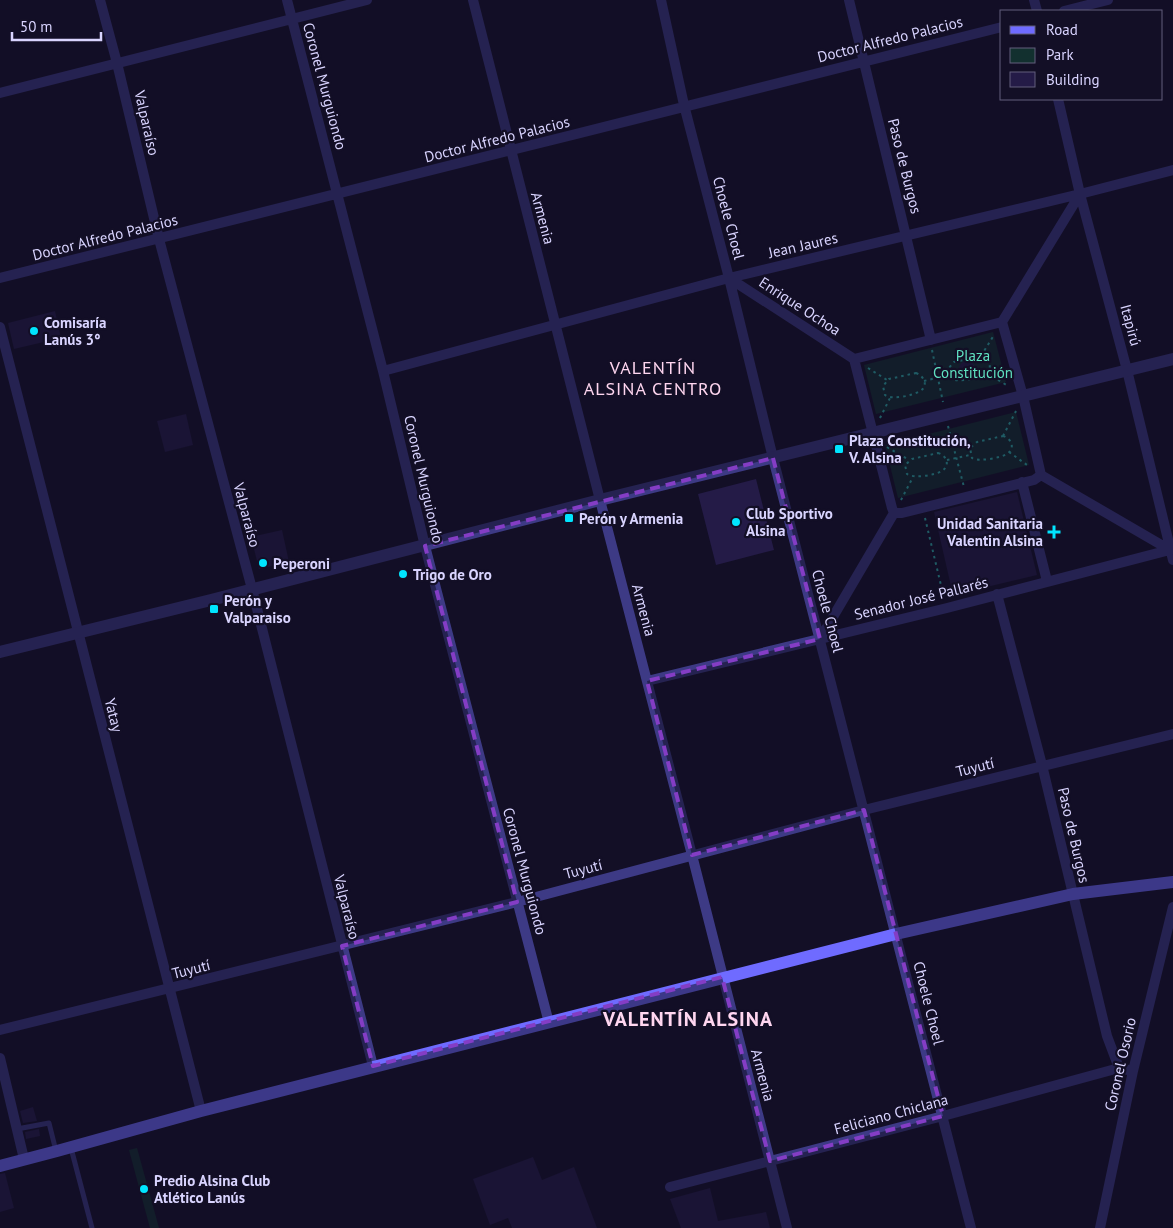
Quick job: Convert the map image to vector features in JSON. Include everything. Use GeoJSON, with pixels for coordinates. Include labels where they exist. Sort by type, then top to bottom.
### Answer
{"type":"FeatureCollection","features":[{"type":"Feature","properties":{"kind":"main road"},"geometry":{"type":"LineString","coordinates":[[0,1166],[71,1148],[201,1110],[896,934],[1073,894],[1173,882]]}},
{"type":"Feature","properties":{"kind":"street","name":"Valparaíso"},"geometry":{"type":"LineString","coordinates":[[100,0],[159,239],[252,589],[373,1066]]}},
{"type":"Feature","properties":{"kind":"street","name":"Coronel Murguiondo"},"geometry":{"type":"LineString","coordinates":[[287,0],[339,194],[384,371],[425,546],[549,1023]]}},
{"type":"Feature","properties":{"kind":"street"},"geometry":{"type":"LineString","coordinates":[[0,93],[367,0]]}},
{"type":"Feature","properties":{"kind":"street","name":"Armenia"},"geometry":{"type":"LineString","coordinates":[[473,0],[510,152],[648,681],[787,1228]]}},
{"type":"Feature","properties":{"kind":"street","name":"Choele Choel"},"geometry":{"type":"LineString","coordinates":[[661,0],[684,106],[971,1228]]}},
{"type":"Feature","properties":{"kind":"street","name":"Paso de Burgos"},"geometry":{"type":"LineString","coordinates":[[849,0],[931,340]]}},
{"type":"Feature","properties":{"kind":"street"},"geometry":{"type":"LineString","coordinates":[[1068,10],[1108,0]]}},
{"type":"Feature","properties":{"kind":"street","name":"Doctor Alfredo Palacios"},"geometry":{"type":"LineString","coordinates":[[0,278],[510,152],[684,106],[1000,27]]}},
{"type":"Feature","properties":{"kind":"street","name":"Itapirú"},"geometry":{"type":"LineString","coordinates":[[1058,100],[1080,194],[1127,370],[1172,553]]}},
{"type":"Feature","properties":{"kind":"street","name":"Jean Jaures"},"geometry":{"type":"LineString","coordinates":[[384,371],[729,278],[1173,170]]}},
{"type":"Feature","properties":{"kind":"street"},"geometry":{"type":"LineString","coordinates":[[894,513],[854,359],[1002,322],[1080,194]]}},
{"type":"Feature","properties":{"kind":"street","name":"Enrique Ochoa"},"geometry":{"type":"LineString","coordinates":[[729,278],[854,359]]}},
{"type":"Feature","properties":{"kind":"street"},"geometry":{"type":"LineString","coordinates":[[1002,322],[1023,396],[1041,475],[1172,553]]}},
{"type":"Feature","properties":{"kind":"street","name":"Yatay"},"geometry":{"type":"LineString","coordinates":[[0,327],[201,1110]]}},
{"type":"Feature","properties":{"kind":"street"},"geometry":{"type":"LineString","coordinates":[[0,652],[425,546],[600,500],[773,458],[874,437],[946,416],[1173,359]]}},
{"type":"Feature","properties":{"kind":"street"},"geometry":{"type":"LineString","coordinates":[[894,513],[902,513],[1034,480],[1041,475]]}},
{"type":"Feature","properties":{"kind":"street"},"geometry":{"type":"LineString","coordinates":[[1022,482],[1047,581]]}},
{"type":"Feature","properties":{"kind":"street"},"geometry":{"type":"LineString","coordinates":[[820,639],[894,513]]}},
{"type":"Feature","properties":{"kind":"street","name":"Senador José Pallarés"},"geometry":{"type":"LineString","coordinates":[[648,681],[946,608],[1047,581],[1172,553]]}},
{"type":"Feature","properties":{"kind":"street","name":"Paso de Burgos"},"geometry":{"type":"LineString","coordinates":[[997,594],[1042,765],[1107,1036],[1119,1068]]}},
{"type":"Feature","properties":{"kind":"street","name":"Tuyutí"},"geometry":{"type":"LineString","coordinates":[[0,1030],[169,990],[517,902],[864,810],[1173,734]]}},
{"type":"Feature","properties":{"kind":"street","name":"Coronel Osorio"},"geometry":{"type":"LineString","coordinates":[[1100,1228],[1133,1071],[1173,907]]}},
{"type":"Feature","properties":{"kind":"street"},"geometry":{"type":"LineString","coordinates":[[0,1058],[24,1159]]}},
{"type":"Feature","properties":{"kind":"street"},"geometry":{"type":"LineString","coordinates":[[1119,1068],[1133,1071]]}},
{"type":"Feature","properties":{"kind":"street","name":"Feliciano Chiclana"},"geometry":{"type":"LineString","coordinates":[[670,1187],[1119,1068]]}},
{"type":"Feature","properties":{"kind":"lane"},"geometry":{"type":"LineString","coordinates":[[17,1129],[49,1123],[56,1152]]}},
{"type":"Feature","properties":{"kind":"lane"},"geometry":{"type":"LineString","coordinates":[[71,1148],[92,1228]]}},
{"type":"Feature","properties":{"kind":"path"},"geometry":{"type":"LineString","coordinates":[[1002,322],[981,356],[952,364],[948,369],[948,375],[952,380],[958,381],[987,373],[1023,396],[1003,436]]}},
{"type":"Feature","properties":{"kind":"path"},"geometry":{"type":"LineString","coordinates":[[931,340],[937,378],[966,497]]}},
{"type":"Feature","properties":{"kind":"path"},"geometry":{"type":"LineString","coordinates":[[981,356],[989,364],[987,373]]}},
{"type":"Feature","properties":{"kind":"path"},"geometry":{"type":"LineString","coordinates":[[854,359],[887,380]]}},
{"type":"Feature","properties":{"kind":"path"},"geometry":{"type":"LineString","coordinates":[[916,373],[921,376],[924,381],[924,387],[920,392],[890,398],[883,392],[883,386],[887,380],[916,373]]}},
{"type":"Feature","properties":{"kind":"path"},"geometry":{"type":"LineString","coordinates":[[924,381],[948,375]]}},
{"type":"Feature","properties":{"kind":"path"},"geometry":{"type":"LineString","coordinates":[[890,398],[874,437],[909,460]]}},
{"type":"Feature","properties":{"kind":"path"},"geometry":{"type":"LineString","coordinates":[[1003,436],[1011,440],[1012,446],[1009,452],[981,461],[975,460],[970,455],[970,448],[974,443],[1003,436]]}},
{"type":"Feature","properties":{"kind":"path"},"geometry":{"type":"LineString","coordinates":[[894,513],[913,478],[942,471],[946,466],[947,460],[944,455],[938,452],[909,460],[905,465],[906,472],[913,478]]}},
{"type":"Feature","properties":{"kind":"path"},"geometry":{"type":"LineString","coordinates":[[1009,452],[1041,475]]}},
{"type":"Feature","properties":{"kind":"path"},"geometry":{"type":"LineString","coordinates":[[947,460],[970,455]]}},
{"type":"Feature","properties":{"kind":"path"},"geometry":{"type":"LineString","coordinates":[[922,508],[946,608]]}},
{"type":"Feature","properties":{"kind":"highlighted area"},"geometry":{"type":"Polygon","coordinates":[[[773,458],[820,639],[647,681],[692,855],[864,810],[943,1116],[770,1161],[722,977],[373,1066],[342,946],[517,902],[425,546],[773,458]]]}},
{"type":"Feature","properties":{"kind":"green space","name":"Plaza Constitución"},"geometry":{"type":"Polygon","coordinates":[[[993,332],[1006,382],[876,414],[864,365],[993,332]]]}},
{"type":"Feature","properties":{"kind":"green space","name":"Plaza Constitución"},"geometry":{"type":"Polygon","coordinates":[[[1016,412],[1029,465],[898,498],[885,445],[1016,412]]]}},
{"type":"Feature","properties":{"kind":"green space","name":"Predio Alsina Club Atlético Lanús"},"geometry":{"type":"Polygon","coordinates":[[[137,1148],[159,1228],[150,1228],[129,1150],[137,1148]]]}},
{"type":"Feature","properties":{"kind":"building","name":"Comisaría Lanús 3°"},"geometry":{"type":"Polygon","coordinates":[[[55,311],[61,338],[14,349],[8,323],[55,311]]]}},
{"type":"Feature","properties":{"kind":"building"},"geometry":{"type":"Polygon","coordinates":[[[964,361],[970,361],[975,366],[973,375],[964,377],[959,372],[959,366],[964,361]]]}},
{"type":"Feature","properties":{"kind":"building"},"geometry":{"type":"Polygon","coordinates":[[[186,414],[193,445],[165,452],[157,421],[186,414]]]}},
{"type":"Feature","properties":{"kind":"building","name":"Club Sportivo Alsina"},"geometry":{"type":"Polygon","coordinates":[[[756,479],[774,550],[716,565],[698,494],[756,479]]]}},
{"type":"Feature","properties":{"kind":"building"},"geometry":{"type":"Polygon","coordinates":[[[1017,492],[1037,575],[953,595],[934,512],[1017,492]]]}},
{"type":"Feature","properties":{"kind":"building"},"geometry":{"type":"Polygon","coordinates":[[[282,530],[289,562],[259,569],[251,537],[282,530]]]}},
{"type":"Feature","properties":{"kind":"building"},"geometry":{"type":"Polygon","coordinates":[[[33,1107],[37,1121],[23,1123],[20,1111],[33,1107]]]}},
{"type":"Feature","properties":{"kind":"building"},"geometry":{"type":"Polygon","coordinates":[[[39,1129],[40,1136],[26,1139],[25,1132],[39,1129]]]}},
{"type":"Feature","properties":{"kind":"building"},"geometry":{"type":"Polygon","coordinates":[[[533,1157],[542,1180],[574,1167],[597,1228],[512,1228],[508,1218],[490,1225],[473,1179],[533,1157]]]}},
{"type":"Feature","properties":{"kind":"building"},"geometry":{"type":"Polygon","coordinates":[[[5,1173],[14,1208],[0,1212],[0,1174],[5,1173]]]}},
{"type":"Feature","properties":{"kind":"building"},"geometry":{"type":"Polygon","coordinates":[[[710,1188],[718,1221],[766,1212],[770,1228],[681,1228],[670,1199],[710,1188]]]}},
{"type":"Feature","properties":{"kind":"place","name":"Comisaría Lanús 3°"},"geometry":{"type":"Point","coordinates":[34,331]}},
{"type":"Feature","properties":{"kind":"place","name":"Plaza Constitución, V. Alsina"},"geometry":{"type":"Point","coordinates":[839,449]}},
{"type":"Feature","properties":{"kind":"place","name":"Perón y Armenia"},"geometry":{"type":"Point","coordinates":[569,518]}},
{"type":"Feature","properties":{"kind":"place","name":"Club Sportivo Alsina"},"geometry":{"type":"Point","coordinates":[736,522]}},
{"type":"Feature","properties":{"kind":"place","name":"Unidad Sanitaria Valentin Alsina"},"geometry":{"type":"Point","coordinates":[1054,532]}},
{"type":"Feature","properties":{"kind":"place","name":"Peperoni"},"geometry":{"type":"Point","coordinates":[263,563]}},
{"type":"Feature","properties":{"kind":"place","name":"Trigo de Oro"},"geometry":{"type":"Point","coordinates":[403,574]}},
{"type":"Feature","properties":{"kind":"place","name":"Perón y Valparaiso"},"geometry":{"type":"Point","coordinates":[214,609]}},
{"type":"Feature","properties":{"kind":"place","name":"Predio Alsina Club Atlético Lanús"},"geometry":{"type":"Point","coordinates":[144,1189]}},
{"type":"Feature","properties":{"kind":"district","name":"VALENTÍN ALSINA CENTRO"},"geometry":{"type":"Point","coordinates":[653,377]}},
{"type":"Feature","properties":{"kind":"district","name":"VALENTÍN ALSINA"},"geometry":{"type":"Point","coordinates":[688,1019]}}]}
